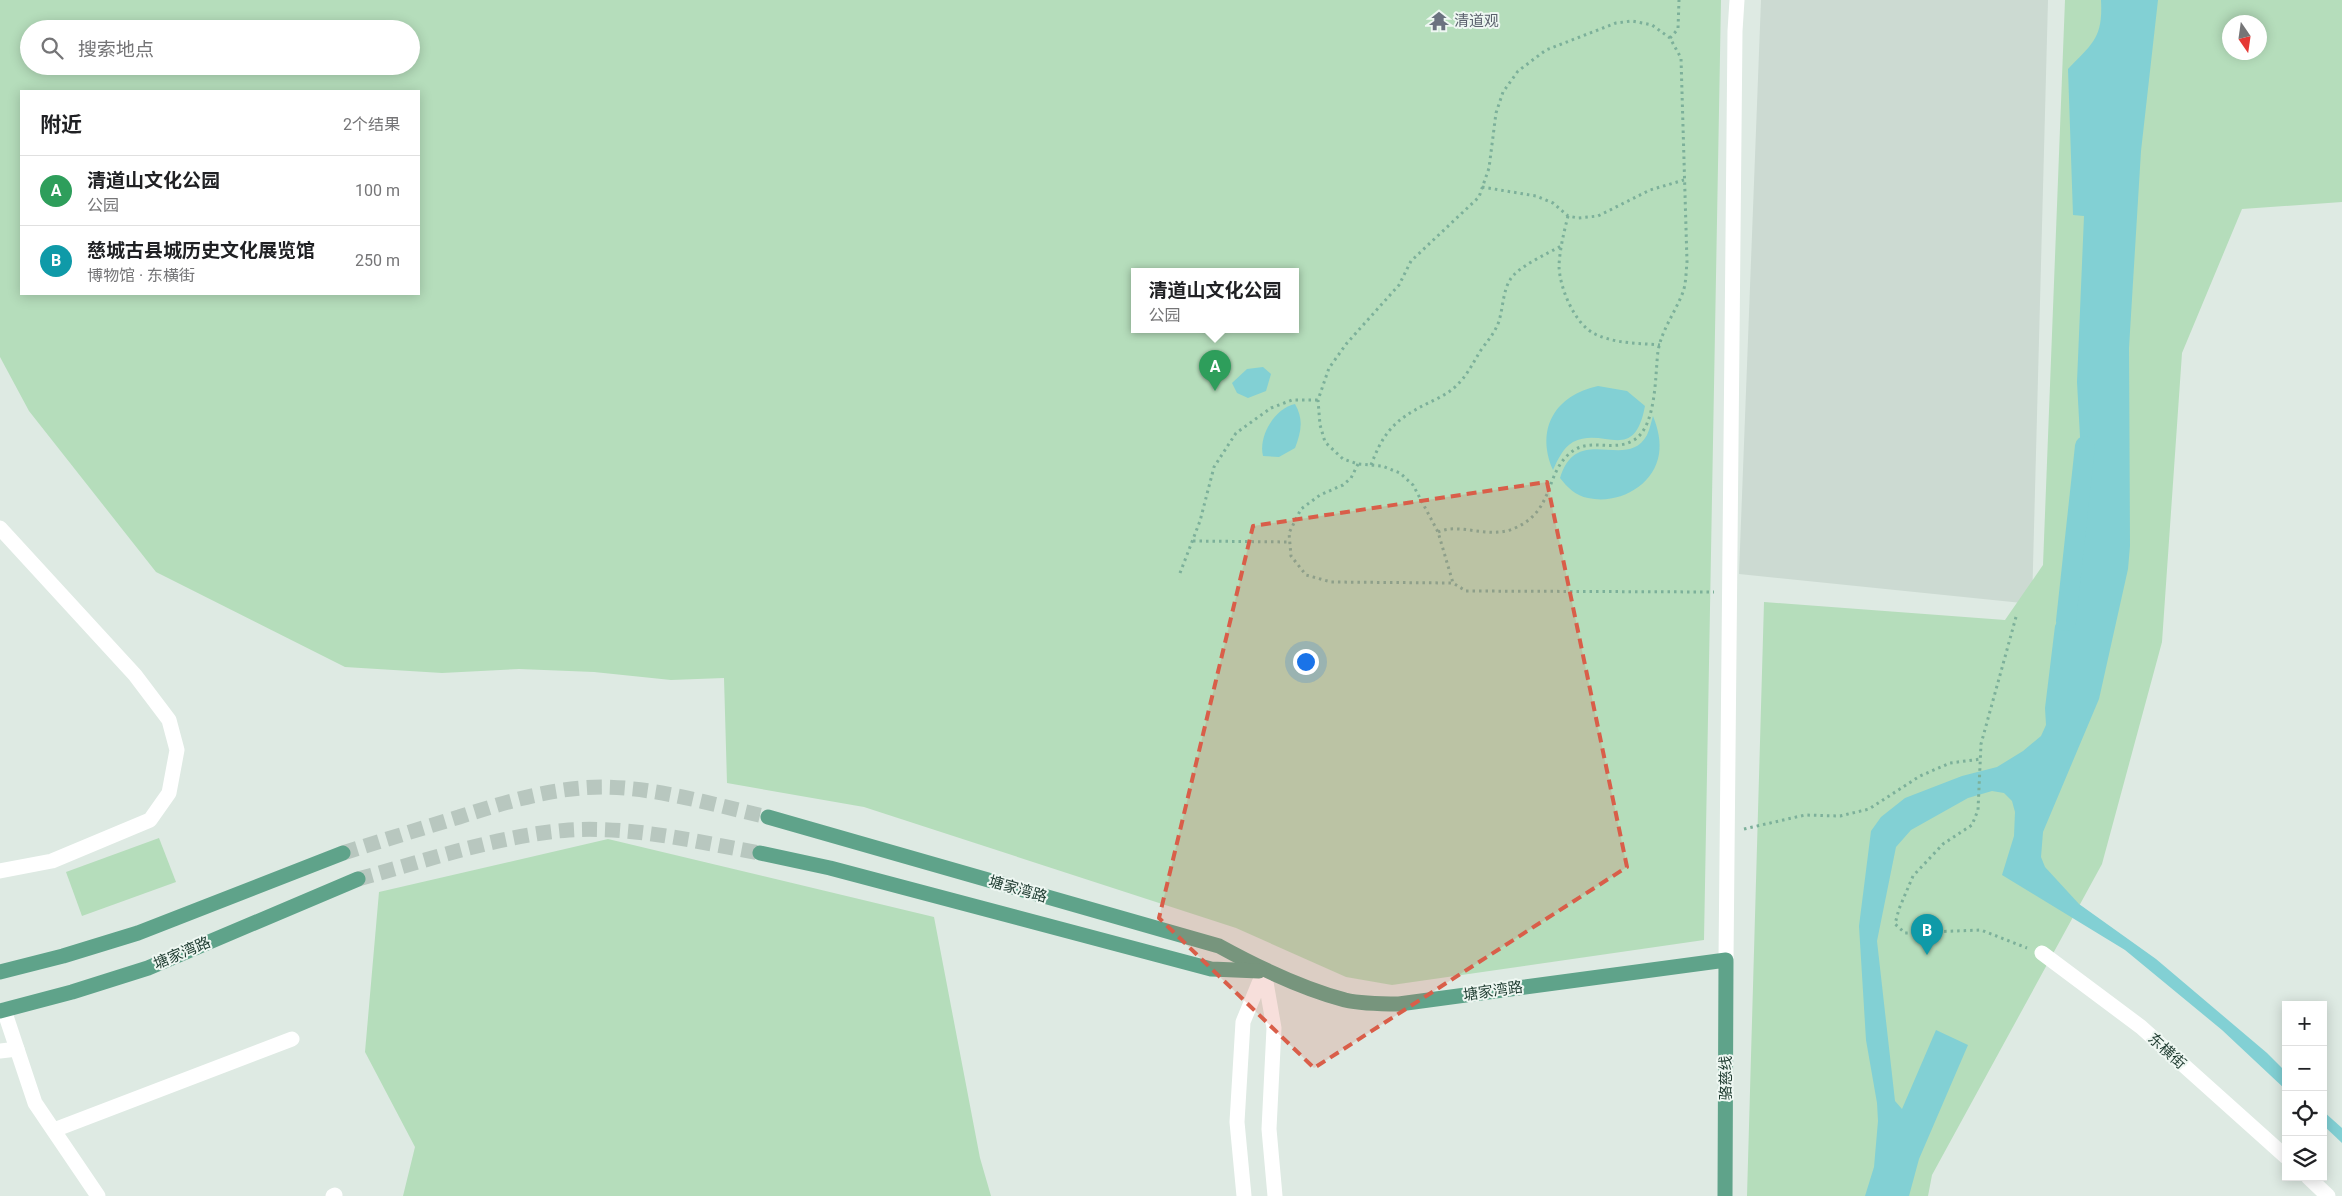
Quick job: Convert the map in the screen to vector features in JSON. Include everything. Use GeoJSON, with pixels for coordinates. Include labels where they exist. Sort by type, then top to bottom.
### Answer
{"type":"FeatureCollection","features":[{"type":"Feature","properties":{"kind":"main road","name":"塘家湾路"},"geometry":{"type":"LineString","coordinates":[[768,817],[1219,946],[1264,971],[1346,1000],[1398,1004],[1726,960]]}},
{"type":"Feature","properties":{"kind":"main road"},"geometry":{"type":"LineString","coordinates":[[0,972],[63,956],[138,933],[343,853]]}},
{"type":"Feature","properties":{"kind":"main road","name":"塘家湾路"},"geometry":{"type":"LineString","coordinates":[[760,853],[830,868],[1211,969],[1264,971]]}},
{"type":"Feature","properties":{"kind":"main road","name":"塘家湾路"},"geometry":{"type":"LineString","coordinates":[[2,1011],[72,992],[148,968],[358,879]]}},
{"type":"Feature","properties":{"kind":"main road","name":"骆慈线"},"geometry":{"type":"LineString","coordinates":[[1725,1196],[1726,960]]}},
{"type":"Feature","properties":{"kind":"street"},"geometry":{"type":"LineString","coordinates":[[1726,960],[1735,31],[1737,0]]}},
{"type":"Feature","properties":{"kind":"street"},"geometry":{"type":"LineString","coordinates":[[0,528],[135,675],[169,720],[177,750],[169,793],[150,820],[52,861],[0,871]]}},
{"type":"Feature","properties":{"kind":"street","name":"东横街"},"geometry":{"type":"LineString","coordinates":[[2042,953],[2141,1027],[2282,1153]]}},
{"type":"Feature","properties":{"kind":"street"},"geometry":{"type":"LineString","coordinates":[[1244,1196],[1237,1122],[1243,1022],[1264,971]]}},
{"type":"Feature","properties":{"kind":"street"},"geometry":{"type":"LineString","coordinates":[[1264,971],[1274,1028],[1269,1129],[1275,1196]]}},
{"type":"Feature","properties":{"kind":"street"},"geometry":{"type":"LineString","coordinates":[[2,1011],[35,1102],[98,1196]]}},
{"type":"Feature","properties":{"kind":"street"},"geometry":{"type":"LineString","coordinates":[[54,1130],[292,1039]]}},
{"type":"Feature","properties":{"kind":"street"},"geometry":{"type":"LineString","coordinates":[[0,1051],[17,1050]]}},
{"type":"Feature","properties":{"kind":"street"},"geometry":{"type":"LineString","coordinates":[[2312,1181],[2328,1196]]}},
{"type":"Feature","properties":{"kind":"path"},"geometry":{"type":"LineString","coordinates":[[1670,38],[1678,29],[1679,0]]}},
{"type":"Feature","properties":{"kind":"path"},"geometry":{"type":"LineString","coordinates":[[1438,532],[1446,528],[1491,534],[1513,529],[1528,521],[1538,511],[1546,498],[1559,467],[1570,453],[1591,444],[1619,446],[1628,444],[1637,439],[1643,429],[1655,397],[1663,332],[1684,291],[1687,262],[1681,58],[1670,38],[1652,25],[1632,21],[1616,23],[1546,50],[1518,71],[1503,92],[1496,113],[1489,168],[1479,197],[1411,261],[1399,285],[1347,343],[1329,368],[1318,400],[1320,425],[1325,442],[1343,459],[1358,464],[1382,466],[1400,473],[1413,485],[1438,532],[1453,584]]}},
{"type":"Feature","properties":{"kind":"path"},"geometry":{"type":"LineString","coordinates":[[1482,187],[1536,196],[1553,203],[1568,216],[1578,218],[1598,216],[1650,190],[1684,180]]}},
{"type":"Feature","properties":{"kind":"path"},"geometry":{"type":"LineString","coordinates":[[1568,216],[1561,246],[1559,268],[1566,295],[1577,318],[1594,334],[1620,342],[1660,345]]}},
{"type":"Feature","properties":{"kind":"path"},"geometry":{"type":"LineString","coordinates":[[1371,465],[1381,440],[1394,424],[1459,384],[1470,371],[1495,330],[1509,281],[1516,272],[1561,246]]}},
{"type":"Feature","properties":{"kind":"path"},"geometry":{"type":"LineString","coordinates":[[1180,573],[1193,541],[1214,467],[1236,433],[1272,408],[1292,400],[1318,400]]}},
{"type":"Feature","properties":{"kind":"path"},"geometry":{"type":"LineString","coordinates":[[1358,464],[1351,478],[1343,485],[1320,495],[1301,509],[1288,532],[1291,556],[1306,575],[1331,582],[1453,584],[1466,591],[1730,592]]}},
{"type":"Feature","properties":{"kind":"path"},"geometry":{"type":"LineString","coordinates":[[1193,541],[1290,542]]}},
{"type":"Feature","properties":{"kind":"path"},"geometry":{"type":"LineString","coordinates":[[2016,617],[1982,744],[1978,810],[1972,825],[1943,844],[1913,876],[1899,909],[1895,924],[1905,933],[1981,930],[2042,953]]}},
{"type":"Feature","properties":{"kind":"path"},"geometry":{"type":"LineString","coordinates":[[1727,833],[1806,815],[1840,816],[1869,809],[1920,776],[1950,764],[1980,759]]}},
{"type":"Feature","properties":{"kind":"highlighted area"},"geometry":{"type":"Polygon","coordinates":[[[1547,482],[1627,867],[1314,1068],[1159,918],[1253,526],[1547,482]]]}},
{"type":"Feature","properties":{"kind":"shaded area"},"geometry":{"type":"Polygon","coordinates":[[[1761,0],[2048,0],[2032,604],[1739,574],[1761,0]]]}},
{"type":"Feature","properties":{"kind":"green space"},"geometry":{"type":"Polygon","coordinates":[[[0,0],[1721,0],[1704,940],[1392,985],[1346,977],[1236,928],[864,807],[727,783],[724,678],[671,680],[594,672],[519,669],[442,673],[345,667],[156,572],[29,411],[0,357],[0,0]]]}},
{"type":"Feature","properties":{"kind":"green space"},"geometry":{"type":"Polygon","coordinates":[[[2065,0],[2342,0],[2342,202],[2242,209],[2182,353],[2162,642],[2102,864],[1932,1175],[1928,1196],[1747,1196],[1764,602],[2005,620],[2043,565],[2065,0]]]}},
{"type":"Feature","properties":{"kind":"green space"},"geometry":{"type":"Polygon","coordinates":[[[159,838],[176,882],[82,916],[66,872],[159,838]]]}},
{"type":"Feature","properties":{"kind":"green space"},"geometry":{"type":"Polygon","coordinates":[[[608,839],[934,917],[980,1158],[991,1196],[403,1196],[415,1147],[365,1052],[379,892],[608,839]]]}},
{"type":"Feature","properties":{"kind":"water"},"geometry":{"type":"Polygon","coordinates":[[[2101,0],[2158,0],[2141,151],[2129,348],[2130,546],[2128,569],[2099,699],[2043,832],[2041,857],[2045,867],[2079,904],[2156,959],[2267,1053],[2282,1068],[2282,1086],[2222,1030],[2125,950],[2002,875],[2014,836],[2015,812],[2012,801],[2004,793],[1992,791],[1968,798],[1911,830],[1896,847],[1877,941],[1895,1101],[1902,1109],[1936,1030],[1968,1045],[1919,1159],[1909,1196],[1865,1196],[1874,1167],[1878,1121],[1877,1103],[1866,1040],[1859,926],[1871,831],[1881,817],[1905,798],[1962,776],[1997,767],[2023,751],[2041,736],[2046,725],[2045,708],[2055,626],[2078,576],[2085,528],[2077,382],[2084,216],[2073,215],[2068,69],[2095,39],[2101,13],[2101,0]]]}},
{"type":"Feature","properties":{"kind":"water"},"geometry":{"type":"Polygon","coordinates":[[[1263,367],[1271,374],[1266,391],[1248,398],[1237,393],[1232,383],[1247,369],[1263,367]]]}},
{"type":"Feature","properties":{"kind":"water"},"geometry":{"type":"Polygon","coordinates":[[[1598,386],[1627,391],[1645,406],[1640,424],[1633,434],[1626,439],[1585,438],[1569,444],[1553,470],[1548,455],[1547,440],[1548,427],[1553,416],[1561,405],[1571,397],[1583,390],[1598,386]]]}},
{"type":"Feature","properties":{"kind":"water"},"geometry":{"type":"Polygon","coordinates":[[[1295,404],[1300,415],[1301,426],[1295,448],[1279,457],[1263,456],[1263,440],[1270,424],[1281,411],[1295,404]]]}},
{"type":"Feature","properties":{"kind":"water"},"geometry":{"type":"Polygon","coordinates":[[[1653,416],[1659,435],[1659,454],[1656,465],[1650,475],[1633,491],[1611,499],[1588,498],[1572,491],[1560,478],[1568,462],[1578,453],[1602,449],[1627,449],[1638,445],[1647,435],[1653,416]]]}},
{"type":"Feature","properties":{"kind":"water"},"geometry":{"type":"Polygon","coordinates":[[[2327,1115],[2342,1128],[2342,1143],[2327,1129],[2327,1115]]]}},
{"type":"Feature","properties":{"kind":"waterway"},"geometry":{"type":"LineString","coordinates":[[2066,621],[2085,446]]}},
{"type":"Feature","properties":{"kind":"tunnel"},"geometry":{"type":"LineString","coordinates":[[343,853],[512,801],[548,793],[585,788],[604,787],[646,790],[768,817]]}},
{"type":"Feature","properties":{"kind":"tunnel"},"geometry":{"type":"LineString","coordinates":[[358,879],[490,843],[516,837],[569,830],[617,830],[689,840],[760,853]]}},
{"type":"Feature","properties":{"kind":"place","name":"清道观"},"geometry":{"type":"Point","coordinates":[1439,21]}},
{"type":"Feature","properties":{"kind":"place","name":"清道山文化公园"},"geometry":{"type":"Point","coordinates":[1215,391]}},
{"type":"Feature","properties":{"kind":"place","name":"慈城古县城历史文化展览馆"},"geometry":{"type":"Point","coordinates":[1927,955]}}]}
